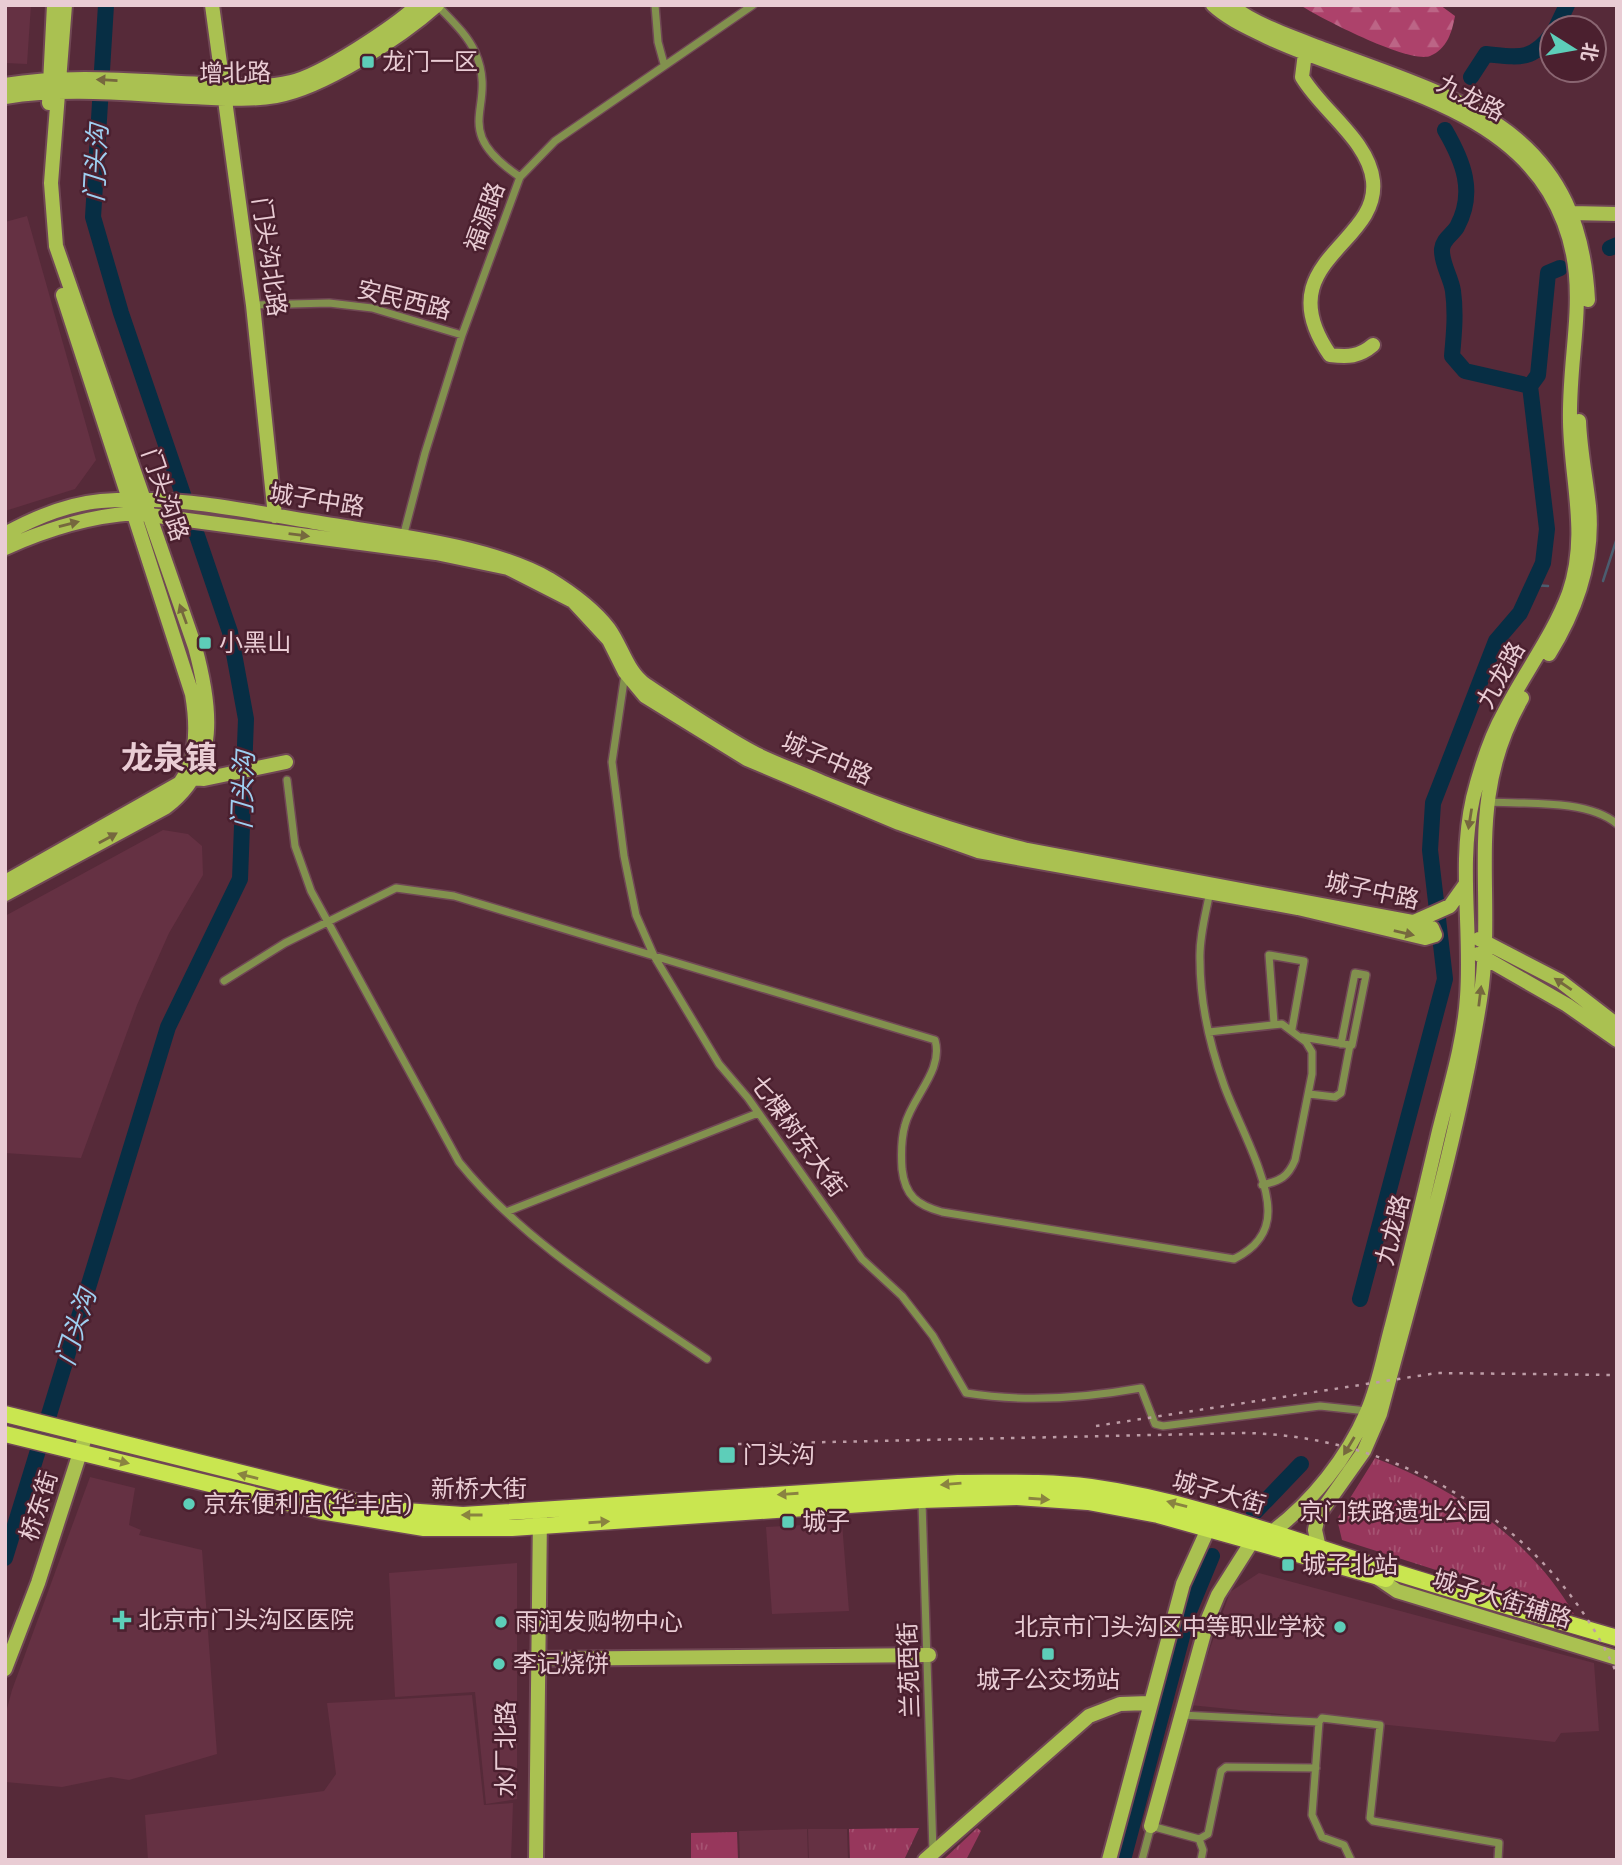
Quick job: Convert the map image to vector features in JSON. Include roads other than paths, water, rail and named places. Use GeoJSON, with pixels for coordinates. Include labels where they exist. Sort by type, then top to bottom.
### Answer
{"type":"FeatureCollection","features":[{"type":"Feature","properties":{"kind":"main road","name":"新桥大街"},"geometry":{"type":"LineString","coordinates":[[7,1415],[373,1505],[463,1515],[535,1519]]}},
{"type":"Feature","properties":{"kind":"main road","name":"新桥大街"},"geometry":{"type":"LineString","coordinates":[[5,1434],[388,1524],[461,1530],[535,1519],[921,1493]]}},
{"type":"Feature","properties":{"kind":"main road","name":"城子大街"},"geometry":{"type":"LineString","coordinates":[[921,1493],[1036,1482],[1091,1487],[1162,1500],[1272,1532],[1380,1573],[1617,1648]]}},
{"type":"Feature","properties":{"kind":"main road","name":"城子大街"},"geometry":{"type":"LineString","coordinates":[[921,1493],[1088,1502],[1158,1515],[1251,1543],[1380,1573],[1617,1638]]}},
{"type":"Feature","properties":{"kind":"street","name":"门头沟路"},"geometry":{"type":"LineString","coordinates":[[54,5],[55,84]]}},
{"type":"Feature","properties":{"kind":"street","name":"门头沟路"},"geometry":{"type":"LineString","coordinates":[[65,5],[43,173],[48,246],[138,507],[192,694],[193,755],[189,778]]}},
{"type":"Feature","properties":{"kind":"street","name":"门头沟北路"},"geometry":{"type":"LineString","coordinates":[[212,5],[253,305],[275,516]]}},
{"type":"Feature","properties":{"kind":"street","name":"增北路"},"geometry":{"type":"LineString","coordinates":[[224,92],[294,82],[341,57],[418,5]]}},
{"type":"Feature","properties":{"kind":"street","name":"增北路"},"geometry":{"type":"LineString","coordinates":[[55,84],[274,97],[297,92],[365,55],[437,5]]}},
{"type":"Feature","properties":{"kind":"street"},"geometry":{"type":"LineString","coordinates":[[437,5],[475,51],[481,72],[479,122],[482,143],[495,160],[520,177]]}},
{"type":"Feature","properties":{"kind":"street"},"geometry":{"type":"LineString","coordinates":[[655,5],[658,42],[664,64]]}},
{"type":"Feature","properties":{"kind":"street","name":"福源路"},"geometry":{"type":"LineString","coordinates":[[402,543],[425,453],[462,335],[520,177],[555,141],[753,5]]}},
{"type":"Feature","properties":{"kind":"street","name":"九龙路"},"geometry":{"type":"LineString","coordinates":[[1213,5],[1249,28],[1470,119],[1502,138],[1548,190],[1562,218],[1573,254],[1578,304],[1570,418],[1579,504],[1580,543],[1574,576],[1546,641],[1502,716],[1473,798],[1464,856],[1468,997],[1459,1049],[1426,1192],[1368,1411],[1349,1447],[1327,1477],[1298,1511],[1272,1532]]}},
{"type":"Feature","properties":{"kind":"street","name":"九龙路"},"geometry":{"type":"LineString","coordinates":[[1230,5],[1291,36],[1452,98],[1502,125],[1544,165],[1571,213],[1586,270],[1587,333],[1579,429],[1589,507],[1589,553],[1573,609],[1503,738],[1491,773],[1482,863],[1484,956],[1480,998],[1467,1070],[1380,1414],[1364,1451],[1318,1516],[1315,1530],[1319,1548]]}},
{"type":"Feature","properties":{"kind":"street"},"geometry":{"type":"LineString","coordinates":[[1305,53],[1301,77],[1333,119],[1354,137],[1367,158],[1374,181],[1371,201],[1363,217],[1313,282],[1312,312],[1321,342],[1330,355],[1348,357],[1362,354],[1373,345]]}},
{"type":"Feature","properties":{"kind":"street"},"geometry":{"type":"LineString","coordinates":[[5,85],[55,84]]}},
{"type":"Feature","properties":{"kind":"street"},"geometry":{"type":"LineString","coordinates":[[5,97],[55,84]]}},
{"type":"Feature","properties":{"kind":"street"},"geometry":{"type":"LineString","coordinates":[[1571,213],[1617,214]]}},
{"type":"Feature","properties":{"kind":"street","name":"安民西路"},"geometry":{"type":"LineString","coordinates":[[253,305],[329,303],[372,308],[462,335]]}},
{"type":"Feature","properties":{"kind":"street"},"geometry":{"type":"LineString","coordinates":[[5,534],[39,517],[99,501],[138,507]]}},
{"type":"Feature","properties":{"kind":"street","name":"城子中路"},"geometry":{"type":"LineString","coordinates":[[138,507],[163,502],[228,509],[508,562],[547,578],[586,603],[611,631],[626,667],[643,684],[759,755],[906,816],[1027,850],[1425,938],[1434,935],[1433,928],[1414,922],[1298,898],[1211,889]]}},
{"type":"Feature","properties":{"kind":"street"},"geometry":{"type":"LineString","coordinates":[[5,548],[40,532],[138,507]]}},
{"type":"Feature","properties":{"kind":"street","name":"城子中路"},"geometry":{"type":"LineString","coordinates":[[138,507],[168,518],[402,543]]}},
{"type":"Feature","properties":{"kind":"street","name":"七棵树东大街"},"geometry":{"type":"LineString","coordinates":[[626,667],[612,762],[624,856],[634,903],[654,956],[719,1064],[758,1113],[862,1259],[902,1296],[933,1336],[966,1393],[998,1398],[1114,1393],[1140,1388],[1155,1424],[1163,1426],[1320,1406],[1368,1411]]}},
{"type":"Feature","properties":{"kind":"street"},"geometry":{"type":"LineString","coordinates":[[5,882],[189,778],[286,762]]}},
{"type":"Feature","properties":{"kind":"street"},"geometry":{"type":"LineString","coordinates":[[5,894],[166,807],[186,792],[189,778]]}},
{"type":"Feature","properties":{"kind":"street"},"geometry":{"type":"LineString","coordinates":[[287,780],[295,846],[311,891],[458,1162],[484,1193],[552,1251],[707,1359]]}},
{"type":"Feature","properties":{"kind":"street"},"geometry":{"type":"LineString","coordinates":[[1486,802],[1583,807],[1608,816],[1617,824]]}},
{"type":"Feature","properties":{"kind":"street"},"geometry":{"type":"LineString","coordinates":[[1414,922],[1450,906],[1465,886]]}},
{"type":"Feature","properties":{"kind":"street"},"geometry":{"type":"LineString","coordinates":[[224,981],[285,943],[396,888],[454,896],[935,1040],[938,1050],[934,1067],[905,1124],[901,1156],[904,1187],[919,1205],[942,1212],[1234,1259],[1253,1250],[1264,1233],[1268,1210],[1262,1185],[1224,1085],[1209,1032],[1199,958],[1211,889]]}},
{"type":"Feature","properties":{"kind":"street"},"geometry":{"type":"LineString","coordinates":[[1467,942],[1485,941],[1560,981],[1617,1025]]}},
{"type":"Feature","properties":{"kind":"street"},"geometry":{"type":"LineString","coordinates":[[1467,942],[1484,956],[1617,1040]]}},
{"type":"Feature","properties":{"kind":"street"},"geometry":{"type":"LineString","coordinates":[[1274,1023],[1269,954],[1304,961],[1292,1030]]}},
{"type":"Feature","properties":{"kind":"street"},"geometry":{"type":"LineString","coordinates":[[1309,1094],[1335,1097],[1341,1093],[1366,975],[1355,973],[1341,1044]]}},
{"type":"Feature","properties":{"kind":"street"},"geometry":{"type":"LineString","coordinates":[[1209,1032],[1274,1023],[1292,1030],[1312,1052],[1312,1073]]}},
{"type":"Feature","properties":{"kind":"street"},"geometry":{"type":"LineString","coordinates":[[1301,1037],[1350,1045]]}},
{"type":"Feature","properties":{"kind":"street"},"geometry":{"type":"LineString","coordinates":[[1262,1185],[1281,1181],[1290,1172],[1320,1040]]}},
{"type":"Feature","properties":{"kind":"street"},"geometry":{"type":"LineString","coordinates":[[506,1212],[758,1113]]}},
{"type":"Feature","properties":{"kind":"street","name":"桥东街"},"geometry":{"type":"LineString","coordinates":[[5,1669],[38,1583],[86,1434]]}},
{"type":"Feature","properties":{"kind":"street","name":"兰苑西街"},"geometry":{"type":"LineString","coordinates":[[921,1493],[929,1655],[929,1856]]}},
{"type":"Feature","properties":{"kind":"street","name":"水厂北路"},"geometry":{"type":"LineString","coordinates":[[528,1860],[535,1519]]}},
{"type":"Feature","properties":{"kind":"street"},"geometry":{"type":"LineString","coordinates":[[1109,1860],[1183,1584],[1208,1529]]}},
{"type":"Feature","properties":{"kind":"street"},"geometry":{"type":"LineString","coordinates":[[1142,1860],[1181,1715],[1218,1595],[1251,1543]]}},
{"type":"Feature","properties":{"kind":"street","name":"城子大街辅路"},"geometry":{"type":"LineString","coordinates":[[1617,1631],[1398,1566],[1380,1573],[1397,1591],[1617,1658]]}},
{"type":"Feature","properties":{"kind":"street"},"geometry":{"type":"LineString","coordinates":[[536,1860],[534,1659],[929,1655]]}},
{"type":"Feature","properties":{"kind":"street"},"geometry":{"type":"LineString","coordinates":[[929,1856],[1089,1716],[1120,1704],[1149,1703]]}},
{"type":"Feature","properties":{"kind":"street"},"geometry":{"type":"LineString","coordinates":[[1181,1715],[1320,1722]]}},
{"type":"Feature","properties":{"kind":"street"},"geometry":{"type":"LineString","coordinates":[[1351,1860],[1344,1845],[1322,1837],[1312,1815],[1322,1718],[1380,1725],[1370,1818],[1373,1821],[1499,1843],[1498,1860]]}},
{"type":"Feature","properties":{"kind":"street"},"geometry":{"type":"LineString","coordinates":[[1151,1826],[1199,1839],[1208,1833],[1221,1770],[1226,1767],[1316,1768]]}},
{"type":"Feature","properties":{"kind":"street"},"geometry":{"type":"LineString","coordinates":[[1199,1839],[1203,1850],[1201,1860]]}},
{"type":"Feature","properties":{"kind":"waterway","name":"门头沟"},"geometry":{"type":"LineString","coordinates":[[5,1558],[168,1027],[240,879],[246,719],[230,632],[121,313],[93,217],[106,5]]}},
{"type":"Feature","properties":{"kind":"waterway"},"geometry":{"type":"LineString","coordinates":[[1563,14],[1567,5]]}},
{"type":"Feature","properties":{"kind":"waterway"},"geometry":{"type":"LineString","coordinates":[[1471,77],[1486,54],[1523,56],[1538,49]]}},
{"type":"Feature","properties":{"kind":"waterway"},"geometry":{"type":"LineString","coordinates":[[1445,130],[1462,165],[1466,189],[1463,214],[1442,249],[1454,299],[1452,356],[1465,371],[1530,386]]}},
{"type":"Feature","properties":{"kind":"waterway"},"geometry":{"type":"LineString","coordinates":[[1610,248],[1617,245]]}},
{"type":"Feature","properties":{"kind":"waterway"},"geometry":{"type":"LineString","coordinates":[[1360,1299],[1445,979],[1430,850],[1433,803],[1496,641],[1520,613],[1543,563],[1547,529],[1530,386],[1538,375],[1548,273],[1560,268]]}},
{"type":"Feature","properties":{"kind":"waterway"},"geometry":{"type":"LineString","coordinates":[[1603,581],[1617,538]]}},
{"type":"Feature","properties":{"kind":"waterway"},"geometry":{"type":"LineString","coordinates":[[1533,585],[1548,586]]}},
{"type":"Feature","properties":{"kind":"waterway"},"geometry":{"type":"LineString","coordinates":[[1254,1513],[1301,1464]]}},
{"type":"Feature","properties":{"kind":"waterway"},"geometry":{"type":"LineString","coordinates":[[1123,1860],[1188,1614],[1212,1556]]}},
{"type":"Feature","properties":{"kind":"railway"},"geometry":{"type":"LineString","coordinates":[[1096,1426],[1437,1373],[1617,1375]]}},
{"type":"Feature","properties":{"kind":"railway"},"geometry":{"type":"LineString","coordinates":[[738,1444],[1245,1433],[1304,1438],[1361,1451],[1415,1472],[1466,1499],[1512,1534],[1554,1575],[1589,1622],[1617,1674]]}},
{"type":"Feature","properties":{"kind":"place","name":"龙门一区"},"geometry":{"type":"Point","coordinates":[368,62]}},
{"type":"Feature","properties":{"kind":"place","name":"小黑山"},"geometry":{"type":"Point","coordinates":[205,643]}},
{"type":"Feature","properties":{"kind":"place","name":"门头沟"},"geometry":{"type":"Point","coordinates":[727,1455]}},
{"type":"Feature","properties":{"kind":"place","name":"京东便利店(华丰店)"},"geometry":{"type":"Point","coordinates":[189,1504]}},
{"type":"Feature","properties":{"kind":"place","name":"城子"},"geometry":{"type":"Point","coordinates":[788,1522]}},
{"type":"Feature","properties":{"kind":"place","name":"城子北站"},"geometry":{"type":"Point","coordinates":[1288,1565]}},
{"type":"Feature","properties":{"kind":"place","name":"北京市门头沟区医院"},"geometry":{"type":"Point","coordinates":[122,1620]}},
{"type":"Feature","properties":{"kind":"place","name":"雨润发购物中心"},"geometry":{"type":"Point","coordinates":[501,1622]}},
{"type":"Feature","properties":{"kind":"place","name":"北京市门头沟区中等职业学校"},"geometry":{"type":"Point","coordinates":[1340,1627]}},
{"type":"Feature","properties":{"kind":"place","name":"城子公交场站"},"geometry":{"type":"Point","coordinates":[1048,1654]}},
{"type":"Feature","properties":{"kind":"place","name":"李记烧饼"},"geometry":{"type":"Point","coordinates":[499,1664]}},
{"type":"Feature","properties":{"kind":"district","name":"龙泉镇"},"geometry":{"type":"Point","coordinates":[169,758]}},
{"type":"Feature","properties":{"kind":"park label","name":"京门铁路遗址公园"},"geometry":{"type":"Point","coordinates":[1395,1512]}}]}
